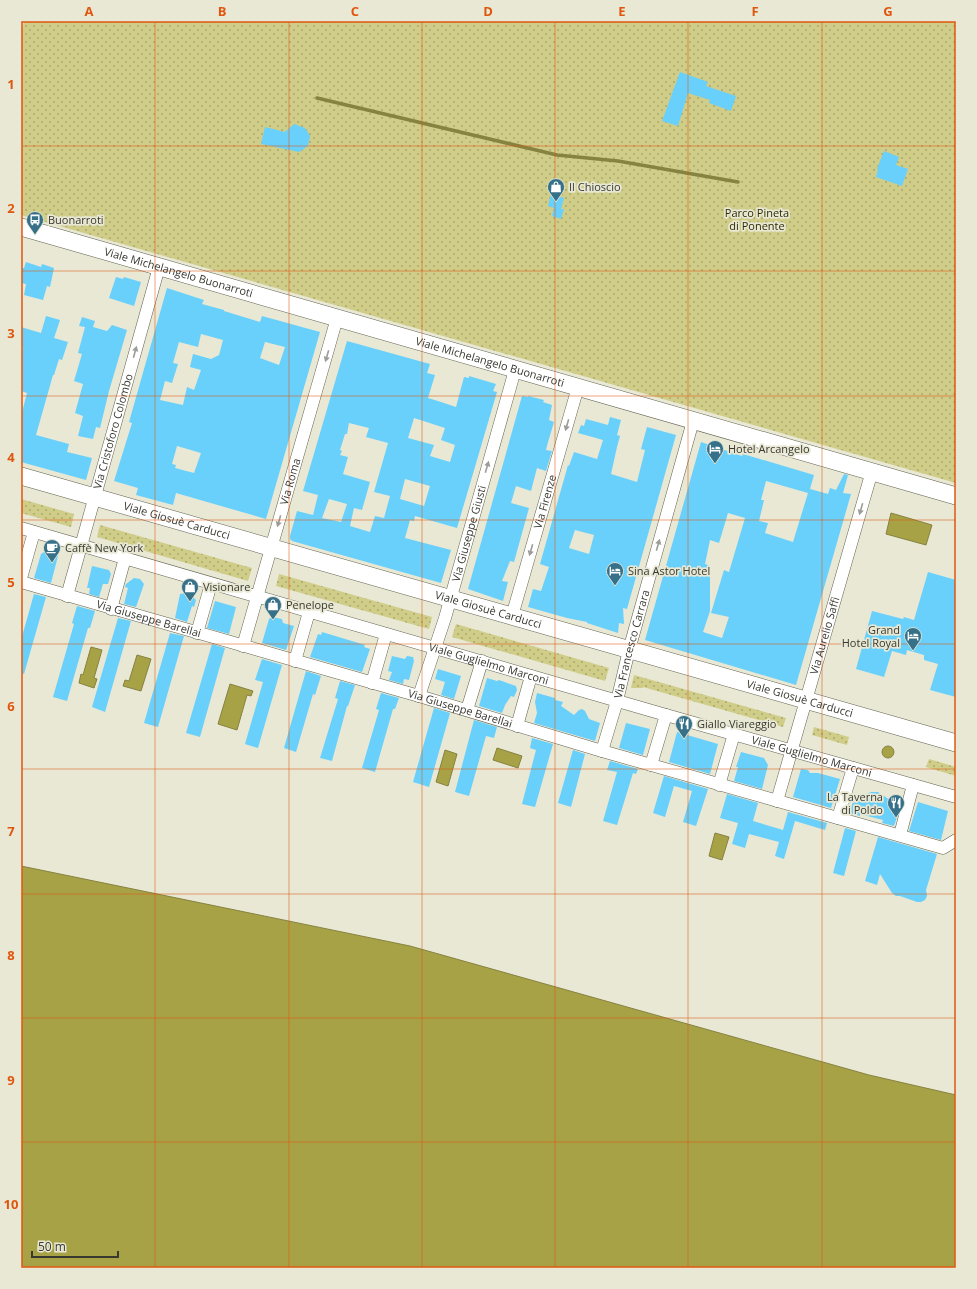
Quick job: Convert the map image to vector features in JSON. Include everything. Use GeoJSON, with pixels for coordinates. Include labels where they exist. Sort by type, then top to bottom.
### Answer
{"type":"FeatureCollection","features":[{"type":"Feature","properties":{"kind":"street","name":"Viale Michelangelo Buonarroti"},"geometry":{"type":"LineString","coordinates":[[22,227],[956,496]]}},
{"type":"Feature","properties":{"kind":"street","name":"Via Cristoforo Colombo"},"geometry":{"type":"LineString","coordinates":[[67,596],[158,267]]}},
{"type":"Feature","properties":{"kind":"street","name":"Via Roma"},"geometry":{"type":"LineString","coordinates":[[243,646],[337,318]]}},
{"type":"Feature","properties":{"kind":"street","name":"Via Giuseppe Giusti"},"geometry":{"type":"LineString","coordinates":[[419,696],[445,618],[449,598],[515,370]]}},
{"type":"Feature","properties":{"kind":"street","name":"Via Firenze"},"geometry":{"type":"LineString","coordinates":[[512,616],[578,388]]}},
{"type":"Feature","properties":{"kind":"street","name":"Via Francesco Carrara"},"geometry":{"type":"LineString","coordinates":[[602,751],[694,421]]}},
{"type":"Feature","properties":{"kind":"street","name":"Via Aurelio Saffi"},"geometry":{"type":"LineString","coordinates":[[778,801],[791,751],[872,472]]}},
{"type":"Feature","properties":{"kind":"street","name":"Viale Giosuè Carducci"},"geometry":{"type":"LineString","coordinates":[[21,476],[956,743]]}},
{"type":"Feature","properties":{"kind":"street","name":"Viale Guglielmo Marconi"},"geometry":{"type":"LineString","coordinates":[[21,528],[617,701],[956,797]]}},
{"type":"Feature","properties":{"kind":"street"},"geometry":{"type":"LineString","coordinates":[[21,578],[34,532]]}},
{"type":"Feature","properties":{"kind":"street"},"geometry":{"type":"LineString","coordinates":[[111,608],[125,558]]}},
{"type":"Feature","properties":{"kind":"street","name":"Via Giuseppe Barellai"},"geometry":{"type":"LineString","coordinates":[[21,582],[419,696],[602,751],[943,848],[956,840]]}},
{"type":"Feature","properties":{"kind":"street"},"geometry":{"type":"LineString","coordinates":[[197,633],[211,584]]}},
{"type":"Feature","properties":{"kind":"street"},"geometry":{"type":"LineString","coordinates":[[295,661],[309,612]]}},
{"type":"Feature","properties":{"kind":"street"},"geometry":{"type":"LineString","coordinates":[[372,683],[386,634]]}},
{"type":"Feature","properties":{"kind":"street"},"geometry":{"type":"LineString","coordinates":[[467,710],[482,661]]}},
{"type":"Feature","properties":{"kind":"street"},"geometry":{"type":"LineString","coordinates":[[517,726],[531,676]]}},
{"type":"Feature","properties":{"kind":"street"},"geometry":{"type":"LineString","coordinates":[[651,765],[666,715]]}},
{"type":"Feature","properties":{"kind":"street"},"geometry":{"type":"LineString","coordinates":[[720,785],[734,734]]}},
{"type":"Feature","properties":{"kind":"street"},"geometry":{"type":"LineString","coordinates":[[838,818],[853,768]]}},
{"type":"Feature","properties":{"kind":"street"},"geometry":{"type":"LineString","coordinates":[[900,835],[913,785]]}},
{"type":"Feature","properties":{"kind":"green space","name":"Parco Pineta di Ponente"},"geometry":{"type":"Polygon","coordinates":[[[24,21],[956,21],[956,483],[21,215],[21,35],[24,21]]]}},
{"type":"Feature","properties":{"kind":"green space"},"geometry":{"type":"Polygon","coordinates":[[[21,499],[74,514],[71,527],[21,513],[21,499]]]}},
{"type":"Feature","properties":{"kind":"green space"},"geometry":{"type":"Polygon","coordinates":[[[100,525],[252,568],[248,581],[97,537],[100,525]]]}},
{"type":"Feature","properties":{"kind":"green space"},"geometry":{"type":"Polygon","coordinates":[[[279,574],[432,617],[429,629],[276,586],[279,574]]]}},
{"type":"Feature","properties":{"kind":"green space"},"geometry":{"type":"Polygon","coordinates":[[[456,624],[609,668],[605,681],[452,637],[456,624]]]}},
{"type":"Feature","properties":{"kind":"green space"},"geometry":{"type":"Polygon","coordinates":[[[634,675],[786,718],[783,727],[643,687],[631,688],[634,675]]]}},
{"type":"Feature","properties":{"kind":"green space"},"geometry":{"type":"Polygon","coordinates":[[[814,727],[849,737],[847,745],[812,735],[814,727]]]}},
{"type":"Feature","properties":{"kind":"green space"},"geometry":{"type":"Polygon","coordinates":[[[929,759],[956,767],[956,776],[926,767],[929,759]]]}},
{"type":"Feature","properties":{"kind":"shaded area"},"geometry":{"type":"Polygon","coordinates":[[[891,513],[932,525],[926,545],[886,534],[891,513]]]}},
{"type":"Feature","properties":{"kind":"shaded area"},"geometry":{"type":"Polygon","coordinates":[[[91,647],[102,650],[94,678],[97,679],[94,688],[79,683],[81,674],[83,675],[91,647]]]}},
{"type":"Feature","properties":{"kind":"shaded area"},"geometry":{"type":"Polygon","coordinates":[[[137,655],[151,659],[141,691],[123,686],[125,680],[129,681],[137,655]]]}},
{"type":"Feature","properties":{"kind":"shaded area"},"geometry":{"type":"Polygon","coordinates":[[[230,684],[253,691],[251,696],[247,695],[237,730],[218,724],[230,684]]]}},
{"type":"Feature","properties":{"kind":"shaded area"},"geometry":{"type":"Polygon","coordinates":[[[890,746],[893,747],[893,757],[886,758],[883,757],[882,750],[883,747],[890,746]]]}},
{"type":"Feature","properties":{"kind":"shaded area"},"geometry":{"type":"Polygon","coordinates":[[[497,748],[522,756],[518,768],[493,760],[497,748]]]}},
{"type":"Feature","properties":{"kind":"shaded area"},"geometry":{"type":"Polygon","coordinates":[[[445,750],[457,754],[448,786],[436,782],[445,750]]]}},
{"type":"Feature","properties":{"kind":"shaded area"},"geometry":{"type":"Polygon","coordinates":[[[715,833],[729,837],[722,860],[709,856],[715,833]]]}},
{"type":"Feature","properties":{"kind":"shaded area"},"geometry":{"type":"Polygon","coordinates":[[[21,866],[410,946],[869,1075],[956,1095],[956,1268],[21,1268],[21,866]]]}},
{"type":"Feature","properties":{"kind":"building"},"geometry":{"type":"Polygon","coordinates":[[[680,72],[708,82],[706,86],[736,96],[731,111],[709,103],[710,100],[688,93],[678,126],[662,121],[680,72]]]}},
{"type":"Feature","properties":{"kind":"building"},"geometry":{"type":"Polygon","coordinates":[[[294,124],[305,128],[310,136],[308,146],[299,152],[261,144],[265,127],[285,132],[294,124]]]}},
{"type":"Feature","properties":{"kind":"building"},"geometry":{"type":"Polygon","coordinates":[[[884,151],[899,157],[896,165],[908,169],[902,186],[876,177],[877,169],[884,151]]]}},
{"type":"Feature","properties":{"kind":"building"},"geometry":{"type":"Polygon","coordinates":[[[551,194],[564,198],[561,209],[564,209],[561,219],[552,216],[554,208],[548,206],[551,194]]]}},
{"type":"Feature","properties":{"kind":"building"},"geometry":{"type":"Polygon","coordinates":[[[26,262],[41,267],[42,264],[54,268],[50,287],[47,286],[43,300],[24,295],[26,284],[21,283],[21,268],[24,268],[26,262]]]}},
{"type":"Feature","properties":{"kind":"building"},"geometry":{"type":"Polygon","coordinates":[[[116,277],[123,279],[124,277],[141,282],[134,306],[109,298],[116,277]]]}},
{"type":"Feature","properties":{"kind":"building"},"geometry":{"type":"Polygon","coordinates":[[[167,288],[204,300],[202,304],[260,322],[262,316],[320,332],[266,519],[176,493],[173,505],[136,495],[138,488],[114,481],[132,423],[129,422],[167,288]],[[201,334],[198,347],[179,342],[173,363],[178,364],[172,383],[165,381],[160,400],[183,405],[187,387],[194,390],[201,370],[190,367],[193,354],[211,359],[219,355],[223,340],[201,334]],[[265,342],[260,358],[279,365],[285,347],[265,342]],[[177,446],[172,464],[176,465],[175,468],[194,473],[201,453],[177,446]]]}},
{"type":"Feature","properties":{"kind":"building"},"geometry":{"type":"Polygon","coordinates":[[[46,316],[60,320],[54,338],[68,342],[62,360],[59,359],[53,375],[36,435],[69,444],[67,452],[92,458],[86,480],[21,462],[21,416],[27,393],[21,391],[21,356],[23,348],[21,347],[21,327],[41,333],[46,316]]]}},
{"type":"Feature","properties":{"kind":"building"},"geometry":{"type":"Polygon","coordinates":[[[82,317],[95,321],[93,327],[107,331],[112,325],[127,330],[100,428],[96,427],[93,439],[78,436],[83,416],[75,413],[83,384],[74,381],[82,354],[78,353],[85,327],[79,326],[82,317]]]}},
{"type":"Feature","properties":{"kind":"building"},"geometry":{"type":"Polygon","coordinates":[[[347,341],[430,364],[427,373],[435,375],[428,398],[456,407],[464,377],[469,378],[469,376],[496,384],[493,391],[497,392],[457,528],[415,516],[414,521],[410,520],[405,538],[451,550],[441,583],[292,541],[290,536],[297,511],[313,515],[318,495],[303,491],[347,341]],[[414,418],[408,438],[434,445],[430,456],[450,462],[455,445],[441,440],[445,428],[414,418]],[[349,423],[347,434],[345,434],[340,450],[342,451],[340,455],[348,457],[343,474],[370,482],[362,510],[354,508],[350,526],[370,532],[375,516],[384,518],[390,496],[374,492],[388,443],[366,437],[369,428],[349,423]],[[405,479],[400,499],[424,506],[430,486],[405,479]],[[329,499],[322,518],[341,522],[347,504],[329,499]]]}},
{"type":"Feature","properties":{"kind":"building"},"geometry":{"type":"Polygon","coordinates":[[[522,396],[544,400],[543,402],[552,405],[549,420],[554,422],[546,450],[552,451],[546,471],[537,468],[531,491],[516,486],[511,503],[529,508],[514,562],[510,561],[502,581],[508,582],[503,601],[468,589],[522,396]]]}},
{"type":"Feature","properties":{"kind":"building"},"geometry":{"type":"Polygon","coordinates":[[[610,417],[621,420],[617,435],[620,436],[611,474],[637,482],[645,450],[641,449],[647,427],[676,435],[627,609],[623,608],[624,624],[619,623],[618,633],[587,622],[528,607],[533,589],[541,591],[549,567],[540,564],[568,465],[569,466],[574,452],[597,459],[603,440],[578,433],[581,425],[584,426],[586,419],[608,425],[610,417]],[[575,530],[569,548],[589,554],[594,535],[575,530]]]}},
{"type":"Feature","properties":{"kind":"building"},"geometry":{"type":"Polygon","coordinates":[[[701,442],[742,456],[743,454],[814,475],[810,489],[828,494],[830,488],[836,490],[844,474],[848,475],[843,493],[851,494],[796,685],[645,640],[701,442]],[[766,481],[761,500],[764,500],[759,521],[768,523],[765,533],[793,542],[808,493],[766,481]],[[728,513],[719,543],[710,540],[705,564],[710,566],[710,611],[703,632],[722,638],[729,617],[711,613],[724,570],[729,572],[745,518],[728,513]]]}},
{"type":"Feature","properties":{"kind":"building"},"geometry":{"type":"Polygon","coordinates":[[[44,552],[58,556],[51,583],[34,578],[41,554],[44,552]]]}},
{"type":"Feature","properties":{"kind":"building"},"geometry":{"type":"Polygon","coordinates":[[[92,566],[109,570],[111,574],[108,584],[103,584],[99,597],[89,594],[90,588],[87,588],[92,566]]]}},
{"type":"Feature","properties":{"kind":"building"},"geometry":{"type":"Polygon","coordinates":[[[928,572],[956,580],[956,697],[930,690],[938,664],[924,660],[924,655],[907,650],[906,655],[892,651],[884,677],[856,669],[872,611],[903,619],[904,617],[914,620],[928,572]]]}},
{"type":"Feature","properties":{"kind":"building"},"geometry":{"type":"Polygon","coordinates":[[[134,578],[140,579],[144,584],[136,607],[124,604],[128,588],[125,587],[126,584],[134,578]]]}},
{"type":"Feature","properties":{"kind":"building"},"geometry":{"type":"Polygon","coordinates":[[[34,594],[46,597],[24,674],[21,673],[21,640],[34,594]]]}},
{"type":"Feature","properties":{"kind":"building"},"geometry":{"type":"Polygon","coordinates":[[[180,594],[190,594],[196,600],[194,607],[192,606],[187,622],[175,618],[180,594]]]}},
{"type":"Feature","properties":{"kind":"building"},"geometry":{"type":"Polygon","coordinates":[[[215,601],[236,607],[229,634],[207,628],[215,601]]]}},
{"type":"Feature","properties":{"kind":"building"},"geometry":{"type":"Polygon","coordinates":[[[77,606],[95,611],[90,628],[88,628],[67,701],[53,697],[74,624],[72,623],[77,606]]]}},
{"type":"Feature","properties":{"kind":"building"},"geometry":{"type":"Polygon","coordinates":[[[272,617],[282,619],[283,623],[294,626],[286,650],[262,643],[269,619],[272,617]]]}},
{"type":"Feature","properties":{"kind":"building"},"geometry":{"type":"Polygon","coordinates":[[[118,618],[131,621],[105,712],[92,707],[118,618]]]}},
{"type":"Feature","properties":{"kind":"building"},"geometry":{"type":"Polygon","coordinates":[[[322,632],[365,645],[364,647],[370,649],[362,672],[310,657],[318,634],[321,635],[322,632]]]}},
{"type":"Feature","properties":{"kind":"building"},"geometry":{"type":"Polygon","coordinates":[[[170,633],[184,636],[158,727],[144,723],[170,633]]]}},
{"type":"Feature","properties":{"kind":"building"},"geometry":{"type":"Polygon","coordinates":[[[212,644],[225,648],[200,737],[186,733],[212,644]]]}},
{"type":"Feature","properties":{"kind":"building"},"geometry":{"type":"Polygon","coordinates":[[[392,656],[405,659],[407,656],[413,657],[414,661],[409,680],[404,679],[403,684],[389,680],[392,672],[388,671],[392,656]]]}},
{"type":"Feature","properties":{"kind":"building"},"geometry":{"type":"Polygon","coordinates":[[[262,659],[282,665],[258,748],[245,744],[263,682],[255,680],[262,659]]]}},
{"type":"Feature","properties":{"kind":"building"},"geometry":{"type":"Polygon","coordinates":[[[438,669],[461,676],[454,699],[441,695],[445,682],[435,679],[438,669]]]}},
{"type":"Feature","properties":{"kind":"building"},"geometry":{"type":"Polygon","coordinates":[[[306,671],[321,676],[315,695],[313,694],[296,752],[284,748],[306,671]]]}},
{"type":"Feature","properties":{"kind":"building"},"geometry":{"type":"Polygon","coordinates":[[[487,678],[497,681],[499,680],[516,686],[517,690],[514,697],[511,696],[502,713],[479,706],[487,678]]]}},
{"type":"Feature","properties":{"kind":"building"},"geometry":{"type":"Polygon","coordinates":[[[340,681],[355,685],[347,706],[332,761],[320,758],[338,699],[335,698],[340,681]]]}},
{"type":"Feature","properties":{"kind":"building"},"geometry":{"type":"Polygon","coordinates":[[[381,693],[399,698],[395,709],[393,709],[375,772],[362,768],[379,710],[376,709],[381,693]]]}},
{"type":"Feature","properties":{"kind":"building"},"geometry":{"type":"Polygon","coordinates":[[[537,693],[563,702],[561,706],[574,715],[582,709],[585,711],[589,719],[600,723],[595,741],[534,723],[537,713],[535,702],[537,693]]]}},
{"type":"Feature","properties":{"kind":"building"},"geometry":{"type":"Polygon","coordinates":[[[434,708],[450,713],[429,787],[413,782],[434,708]]]}},
{"type":"Feature","properties":{"kind":"building"},"geometry":{"type":"Polygon","coordinates":[[[474,720],[497,727],[494,738],[486,736],[469,796],[455,792],[474,720]]]}},
{"type":"Feature","properties":{"kind":"building"},"geometry":{"type":"Polygon","coordinates":[[[626,723],[650,729],[643,755],[619,748],[626,723]]]}},
{"type":"Feature","properties":{"kind":"building"},"geometry":{"type":"Polygon","coordinates":[[[677,732],[718,744],[710,774],[669,762],[677,732]]]}},
{"type":"Feature","properties":{"kind":"building"},"geometry":{"type":"Polygon","coordinates":[[[532,738],[553,744],[535,807],[522,804],[536,750],[530,748],[532,738]]]}},
{"type":"Feature","properties":{"kind":"building"},"geometry":{"type":"Polygon","coordinates":[[[573,750],[585,754],[571,807],[558,803],[573,750]]]}},
{"type":"Feature","properties":{"kind":"building"},"geometry":{"type":"Polygon","coordinates":[[[741,752],[764,758],[768,765],[762,789],[734,781],[738,767],[736,767],[741,752]]]}},
{"type":"Feature","properties":{"kind":"building"},"geometry":{"type":"Polygon","coordinates":[[[610,761],[638,769],[636,774],[633,773],[617,825],[603,821],[617,772],[607,770],[610,761]]]}},
{"type":"Feature","properties":{"kind":"building"},"geometry":{"type":"Polygon","coordinates":[[[801,769],[808,770],[810,773],[818,773],[840,779],[831,808],[793,797],[801,769]]]}},
{"type":"Feature","properties":{"kind":"building"},"geometry":{"type":"Polygon","coordinates":[[[664,776],[708,789],[696,826],[683,822],[692,791],[674,786],[665,817],[653,813],[664,776]]]}},
{"type":"Feature","properties":{"kind":"building"},"geometry":{"type":"Polygon","coordinates":[[[871,792],[878,792],[890,800],[892,812],[898,814],[894,826],[882,823],[883,820],[860,814],[860,816],[849,813],[853,802],[857,803],[861,796],[871,792]]]}},
{"type":"Feature","properties":{"kind":"building"},"geometry":{"type":"Polygon","coordinates":[[[727,794],[758,803],[753,821],[783,830],[788,812],[827,823],[825,830],[795,821],[784,859],[775,856],[779,842],[749,834],[745,848],[732,844],[738,823],[720,818],[727,794]]]}},
{"type":"Feature","properties":{"kind":"building"},"geometry":{"type":"Polygon","coordinates":[[[918,802],[948,811],[941,840],[909,831],[918,802]]]}},
{"type":"Feature","properties":{"kind":"building"},"geometry":{"type":"Polygon","coordinates":[[[845,828],[856,831],[844,876],[833,873],[845,828]]]}},
{"type":"Feature","properties":{"kind":"building"},"geometry":{"type":"Polygon","coordinates":[[[878,837],[937,854],[926,890],[927,896],[925,900],[917,902],[896,896],[892,893],[880,874],[877,885],[865,881],[878,837]]]}},
{"type":"Feature","properties":{"kind":"waterway"},"geometry":{"type":"LineString","coordinates":[[317,98],[557,155],[618,161],[738,182]]}},
{"type":"Feature","properties":{"kind":"place","name":"Il Chioscio"},"geometry":{"type":"Point","coordinates":[556,202]}},
{"type":"Feature","properties":{"kind":"place","name":"Buonarroti"},"geometry":{"type":"Point","coordinates":[35,235]}},
{"type":"Feature","properties":{"kind":"place","name":"Hotel Arcangelo"},"geometry":{"type":"Point","coordinates":[715,464]}},
{"type":"Feature","properties":{"kind":"place","name":"Caffè New York"},"geometry":{"type":"Point","coordinates":[52,563]}},
{"type":"Feature","properties":{"kind":"place","name":"Sina Astor Hotel"},"geometry":{"type":"Point","coordinates":[615,586]}},
{"type":"Feature","properties":{"kind":"place","name":"Visionare"},"geometry":{"type":"Point","coordinates":[190,602]}},
{"type":"Feature","properties":{"kind":"place","name":"Penelope"},"geometry":{"type":"Point","coordinates":[273,620]}},
{"type":"Feature","properties":{"kind":"place","name":"Grand Hotel Royal"},"geometry":{"type":"Point","coordinates":[913,651]}},
{"type":"Feature","properties":{"kind":"place","name":"Giallo Viareggio"},"geometry":{"type":"Point","coordinates":[684,739]}},
{"type":"Feature","properties":{"kind":"place","name":"La Taverna di Poldo"},"geometry":{"type":"Point","coordinates":[896,818]}}]}
